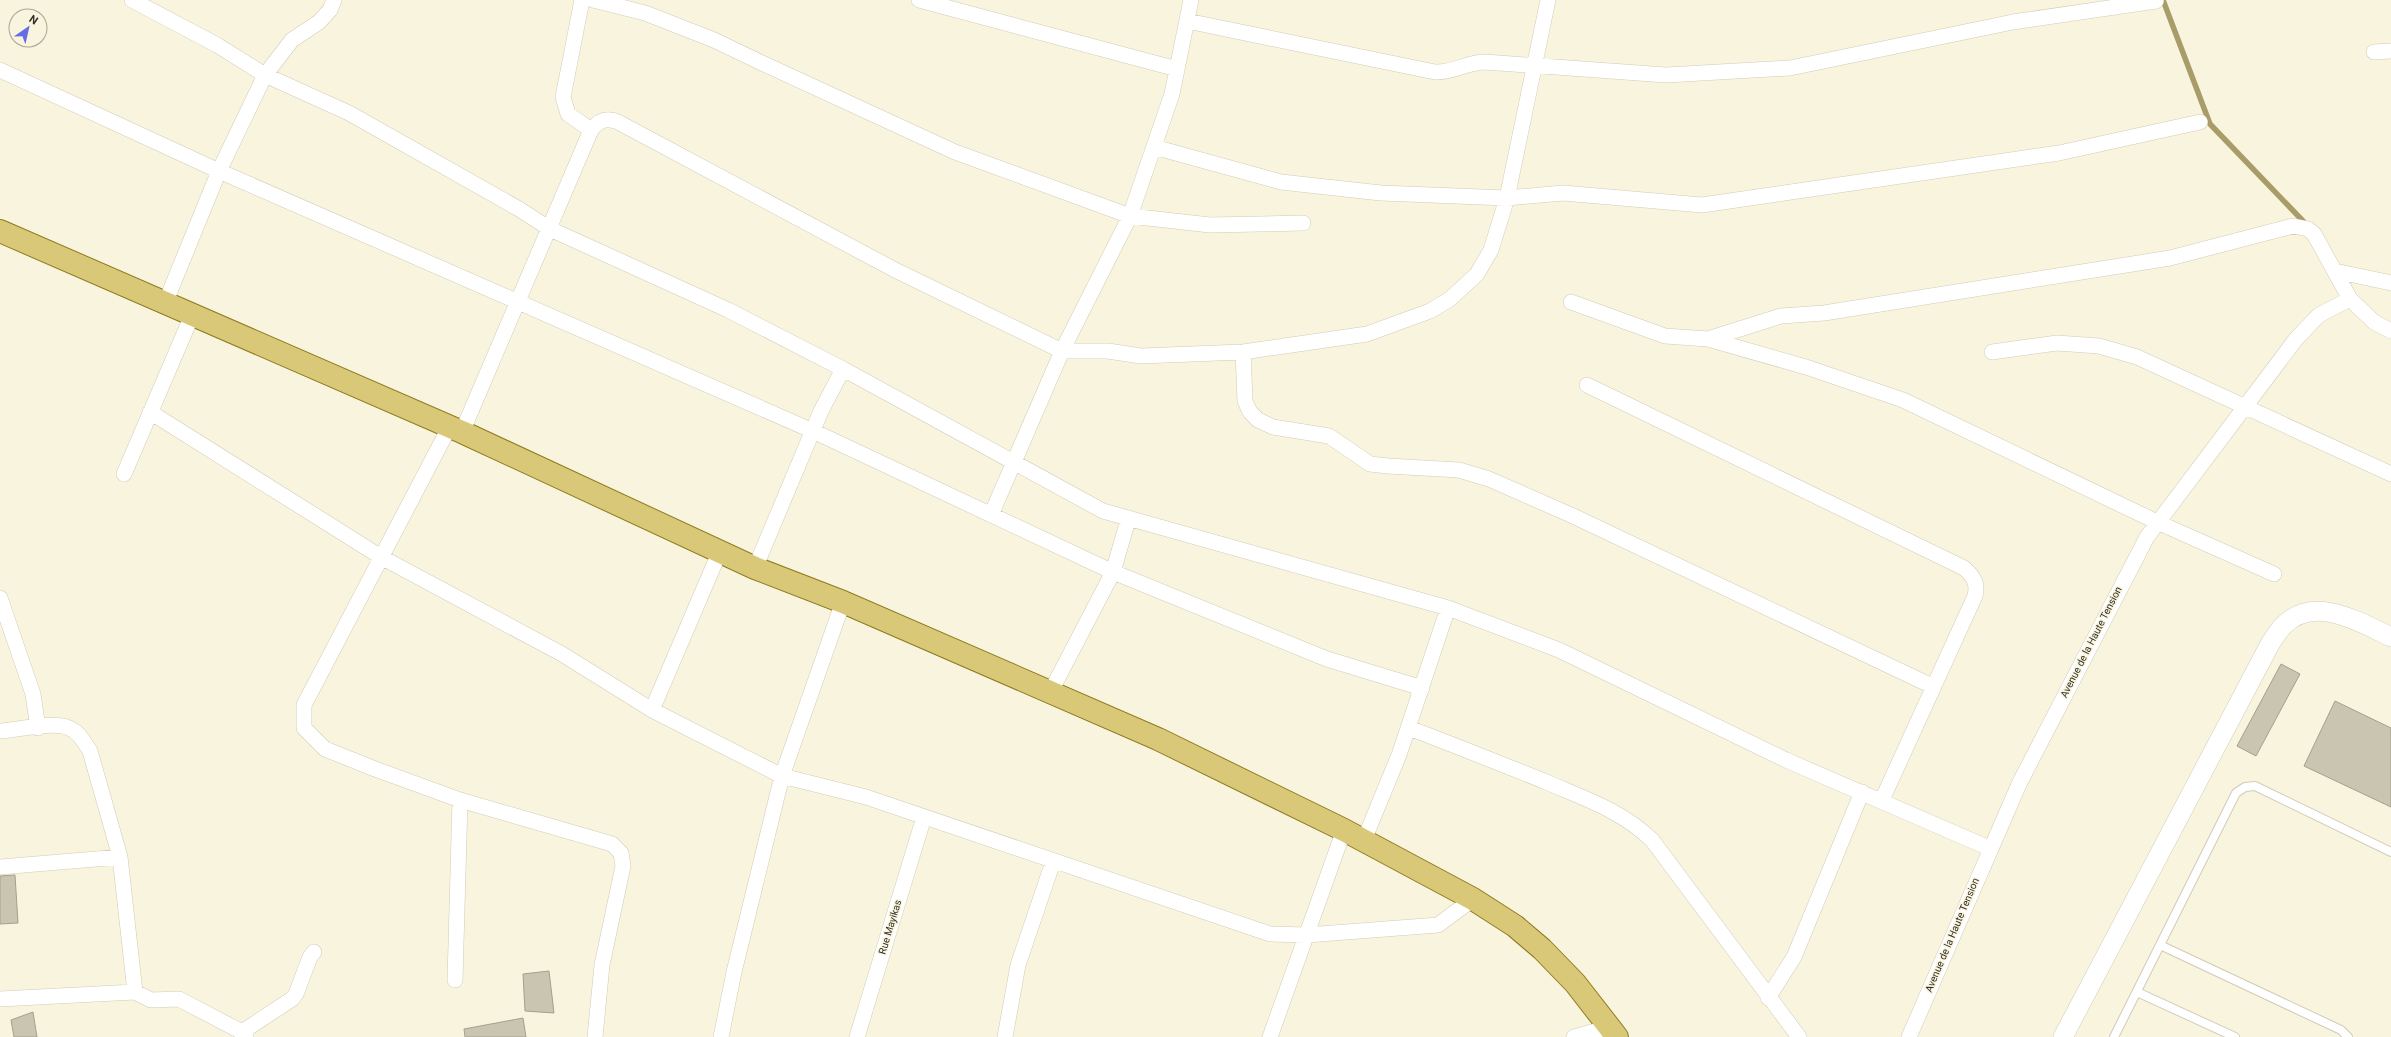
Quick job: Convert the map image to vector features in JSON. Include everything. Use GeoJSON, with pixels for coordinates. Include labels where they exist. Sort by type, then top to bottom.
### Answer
{"type":"FeatureCollection","features":[{"type":"Feature","properties":{"kind":"main road"},"geometry":{"type":"LineString","coordinates":[[0,231],[166,301],[456,429],[755,568],[843,602],[1051,691],[1158,739],[1344,830],[1473,899],[1515,926],[1542,949],[1575,983],[1614,1032]]}},
{"type":"Feature","properties":{"kind":"street"},"geometry":{"type":"LineString","coordinates":[[132,0],[217,45],[265,75],[349,113],[519,209],[550,229],[728,310],[843,369],[1103,511],[1128,520],[1448,608],[1559,650],[1786,760],[1882,800],[1989,848]]}},
{"type":"Feature","properties":{"kind":"street"},"geometry":{"type":"LineString","coordinates":[[166,301],[219,170],[265,75],[292,40],[319,22],[330,10],[334,0]]}},
{"type":"Feature","properties":{"kind":"street"},"geometry":{"type":"LineString","coordinates":[[582,0],[563,97],[568,114],[591,130]]}},
{"type":"Feature","properties":{"kind":"street"},"geometry":{"type":"LineString","coordinates":[[593,0],[644,13],[714,40],[762,64],[955,152],[1130,216],[1210,225],[1303,223]]}},
{"type":"Feature","properties":{"kind":"street"},"geometry":{"type":"LineString","coordinates":[[919,0],[1177,69]]}},
{"type":"Feature","properties":{"kind":"street"},"geometry":{"type":"LineString","coordinates":[[991,515],[1062,351],[1130,216],[1172,94],[1191,0]]}},
{"type":"Feature","properties":{"kind":"street"},"geometry":{"type":"LineString","coordinates":[[595,1037],[602,965],[623,866],[621,853],[612,844],[460,800],[325,749],[304,728],[304,705],[381,557],[456,429],[550,229],[591,130],[597,122],[611,119],[618,122],[896,270],[1062,351],[1108,351],[1141,356],[1243,352],[1367,334],[1430,311],[1450,299],[1478,274],[1491,250],[1507,198],[1548,0]]}},
{"type":"Feature","properties":{"kind":"street"},"geometry":{"type":"LineString","coordinates":[[1187,21],[1435,72],[1450,72],[1475,62],[1533,67],[1666,74],[1790,68],[2013,22],[2156,1]]}},
{"type":"Feature","properties":{"kind":"street"},"geometry":{"type":"LineString","coordinates":[[2374,52],[2391,51]]}},
{"type":"Feature","properties":{"kind":"street"},"geometry":{"type":"LineString","coordinates":[[0,70],[219,170],[813,431],[1113,572],[1327,659],[1422,688]]}},
{"type":"Feature","properties":{"kind":"street"},"geometry":{"type":"LineString","coordinates":[[1154,147],[1281,182],[1381,193],[1507,198],[1563,193],[1702,205],[2059,153],[2200,122]]}},
{"type":"Feature","properties":{"kind":"street"},"geometry":{"type":"LineString","coordinates":[[1708,340],[1781,316],[1824,314],[2170,258],[2293,226],[2308,229],[2314,234],[2350,299],[2374,322],[2391,331]]}},
{"type":"Feature","properties":{"kind":"street"},"geometry":{"type":"LineString","coordinates":[[2335,271],[2391,283]]}},
{"type":"Feature","properties":{"kind":"street","name":"Avenue de la Haute Tension"},"geometry":{"type":"LineString","coordinates":[[1908,1037],[1989,848],[2023,775],[2133,562],[2157,522],[2300,334],[2319,315],[2350,299]]}},
{"type":"Feature","properties":{"kind":"street"},"geometry":{"type":"LineString","coordinates":[[1571,302],[1665,336],[1708,340],[1806,367],[1903,400],[2157,522],[2274,574]]}},
{"type":"Feature","properties":{"kind":"street"},"geometry":{"type":"LineString","coordinates":[[124,474],[193,313]]}},
{"type":"Feature","properties":{"kind":"street"},"geometry":{"type":"LineString","coordinates":[[1992,352],[2057,343],[2099,346],[2137,358],[2391,474]]}},
{"type":"Feature","properties":{"kind":"street"},"geometry":{"type":"LineString","coordinates":[[1243,352],[1245,401],[1250,412],[1258,420],[1273,427],[1329,436],[1370,464],[1472,472],[1572,515],[1932,686]]}},
{"type":"Feature","properties":{"kind":"street"},"geometry":{"type":"LineString","coordinates":[[755,568],[813,431],[843,369]]}},
{"type":"Feature","properties":{"kind":"street"},"geometry":{"type":"LineString","coordinates":[[1587,385],[1968,571],[1976,582],[1975,596],[1932,686],[1882,800]]}},
{"type":"Feature","properties":{"kind":"street"},"geometry":{"type":"LineString","coordinates":[[150,412],[381,557],[562,654],[652,710],[782,776],[866,797],[1053,862],[1270,934],[1308,935],[1438,925],[1473,899]]}},
{"type":"Feature","properties":{"kind":"street"},"geometry":{"type":"LineString","coordinates":[[1051,691],[1113,572],[1128,520]]}},
{"type":"Feature","properties":{"kind":"street"},"geometry":{"type":"LineString","coordinates":[[652,710],[720,551]]}},
{"type":"Feature","properties":{"kind":"street"},"geometry":{"type":"LineString","coordinates":[[0,601],[33,694],[38,728]]}},
{"type":"Feature","properties":{"kind":"street"},"geometry":{"type":"LineString","coordinates":[[721,1037],[734,972],[782,776],[843,602]]}},
{"type":"Feature","properties":{"kind":"street"},"geometry":{"type":"LineString","coordinates":[[1364,840],[1409,728],[1448,608]]}},
{"type":"Feature","properties":{"kind":"street"},"geometry":{"type":"LineString","coordinates":[[2063,1037],[2266,651],[2283,626],[2296,617],[2325,611],[2342,615],[2391,637]]}},
{"type":"Feature","properties":{"kind":"street"},"geometry":{"type":"LineString","coordinates":[[0,731],[55,725],[62,726],[69,728],[81,737],[90,751],[120,857],[134,992]]}},
{"type":"Feature","properties":{"kind":"street"},"geometry":{"type":"LineString","coordinates":[[1409,728],[1472,751],[1613,810],[1636,825],[1652,840],[1668,860],[1768,998],[1799,1037]]}},
{"type":"Feature","properties":{"kind":"street"},"geometry":{"type":"LineString","coordinates":[[1768,998],[1794,957],[1862,792]]}},
{"type":"Feature","properties":{"kind":"street"},"geometry":{"type":"LineString","coordinates":[[455,980],[460,800]]}},
{"type":"Feature","properties":{"kind":"street","name":"Rue Mayikas"},"geometry":{"type":"LineString","coordinates":[[857,1037],[924,817]]}},
{"type":"Feature","properties":{"kind":"street"},"geometry":{"type":"LineString","coordinates":[[1270,1037],[1308,935],[1344,830]]}},
{"type":"Feature","properties":{"kind":"street"},"geometry":{"type":"LineString","coordinates":[[0,868],[120,857]]}},
{"type":"Feature","properties":{"kind":"street"},"geometry":{"type":"LineString","coordinates":[[1005,1037],[1018,965],[1053,862]]}},
{"type":"Feature","properties":{"kind":"street"},"geometry":{"type":"LineString","coordinates":[[0,999],[134,992],[150,1000],[179,999],[244,1035],[292,999],[296,994],[310,957],[314,952]]}},
{"type":"Feature","properties":{"kind":"street"},"geometry":{"type":"LineString","coordinates":[[1574,1037],[1614,1032]]}},
{"type":"Feature","properties":{"kind":"lane"},"geometry":{"type":"LineString","coordinates":[[2114,1037],[2236,793],[2245,787],[2255,786],[2391,852]]}},
{"type":"Feature","properties":{"kind":"lane"},"geometry":{"type":"LineString","coordinates":[[2160,945],[2341,1030],[2348,1037]]}},
{"type":"Feature","properties":{"kind":"lane"},"geometry":{"type":"LineString","coordinates":[[2137,992],[2236,1037]]}},
{"type":"Feature","properties":{"kind":"building"},"geometry":{"type":"Polygon","coordinates":[[[2281,664],[2300,674],[2256,756],[2237,746],[2281,664]]]}},
{"type":"Feature","properties":{"kind":"building"},"geometry":{"type":"Polygon","coordinates":[[[2335,701],[2391,728],[2391,807],[2304,766],[2335,701]]]}},
{"type":"Feature","properties":{"kind":"building"},"geometry":{"type":"Polygon","coordinates":[[[15,875],[18,923],[0,924],[0,876],[15,875]]]}},
{"type":"Feature","properties":{"kind":"building"},"geometry":{"type":"Polygon","coordinates":[[[549,971],[554,1013],[525,1011],[523,974],[549,971]]]}},
{"type":"Feature","properties":{"kind":"building"},"geometry":{"type":"Polygon","coordinates":[[[33,1012],[37,1037],[14,1037],[11,1020],[33,1012]]]}},
{"type":"Feature","properties":{"kind":"building"},"geometry":{"type":"Polygon","coordinates":[[[523,1018],[526,1037],[465,1037],[464,1029],[523,1018]]]}},
{"type":"Feature","properties":{"kind":"waterway"},"geometry":{"type":"LineString","coordinates":[[2163,0],[2210,124],[2303,221]]}}]}
